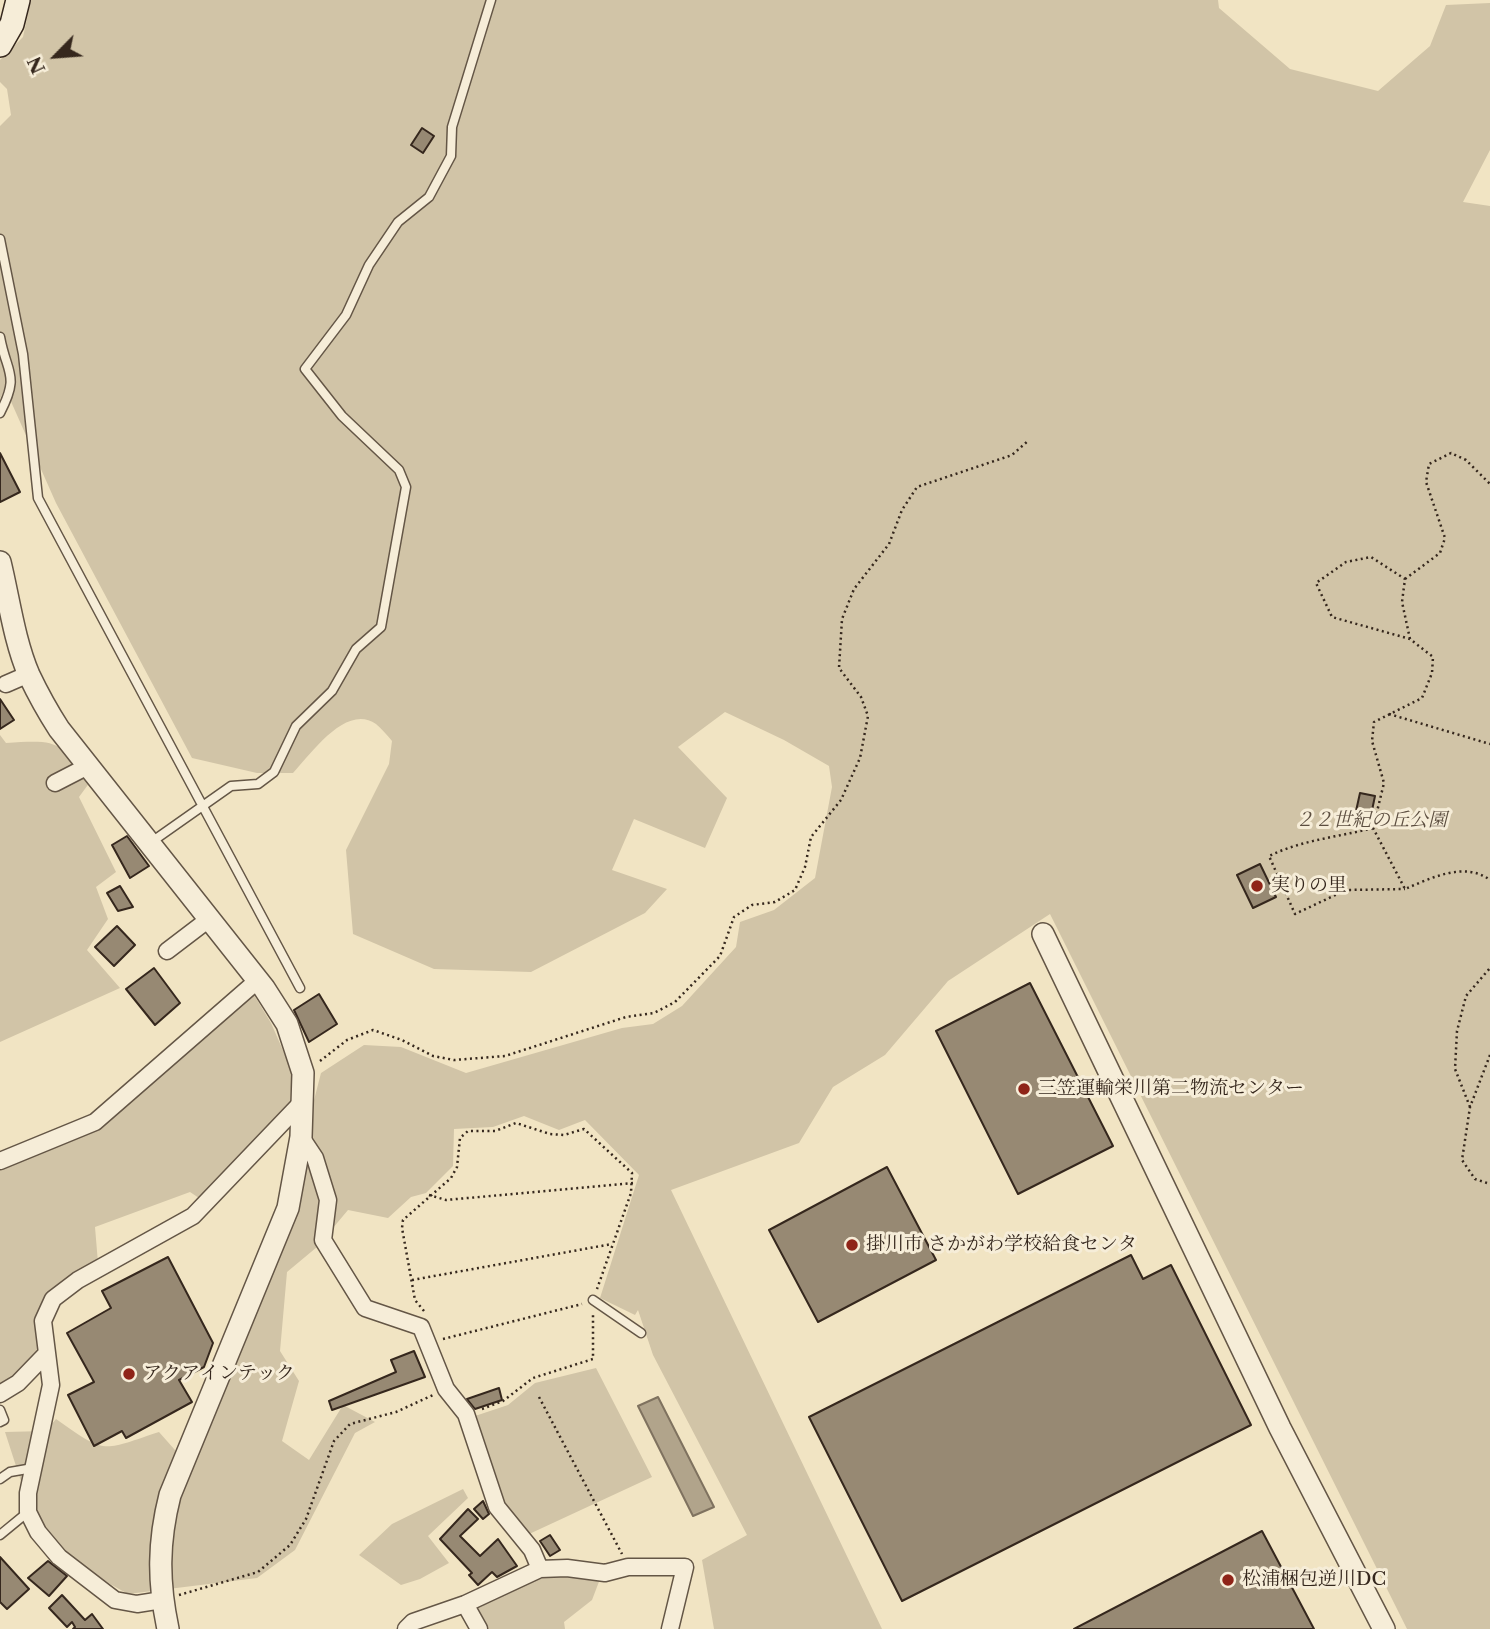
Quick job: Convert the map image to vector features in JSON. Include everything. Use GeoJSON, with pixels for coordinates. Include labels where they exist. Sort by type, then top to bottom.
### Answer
{"type":"FeatureCollection","features":[{"type":"Feature","properties":{"kind":"main road"},"geometry":{"type":"LineString","coordinates":[[0,45],[12,24],[19,0]]}},
{"type":"Feature","properties":{"kind":"street"},"geometry":{"type":"LineString","coordinates":[[0,562],[29,674],[59,729],[258,980],[287,1024],[303,1073],[301,1138],[288,1208],[170,1495],[160,1534],[162,1600],[168,1629]]}},
{"type":"Feature","properties":{"kind":"street"},"geometry":{"type":"LineString","coordinates":[[6,684],[29,674]]}},
{"type":"Feature","properties":{"kind":"street"},"geometry":{"type":"LineString","coordinates":[[55,783],[88,766]]}},
{"type":"Feature","properties":{"kind":"street"},"geometry":{"type":"LineString","coordinates":[[167,951],[209,919]]}},
{"type":"Feature","properties":{"kind":"street"},"geometry":{"type":"LineString","coordinates":[[1043,934],[1280,1429],[1384,1629]]}},
{"type":"Feature","properties":{"kind":"street"},"geometry":{"type":"LineString","coordinates":[[0,1161],[96,1122],[258,980]]}},
{"type":"Feature","properties":{"kind":"street"},"geometry":{"type":"LineString","coordinates":[[162,1600],[137,1604],[115,1600],[59,1557],[38,1532],[28,1512],[33,1468],[51,1385],[43,1321],[53,1299],[78,1280],[193,1216],[303,1101]]}},
{"type":"Feature","properties":{"kind":"street"},"geometry":{"type":"LineString","coordinates":[[301,1138],[315,1158],[328,1200],[323,1240],[365,1308],[421,1327],[446,1389],[466,1414],[497,1507],[532,1550],[540,1569]]}},
{"type":"Feature","properties":{"kind":"street"},"geometry":{"type":"LineString","coordinates":[[0,1394],[18,1383],[47,1353]]}},
{"type":"Feature","properties":{"kind":"street"},"geometry":{"type":"LineString","coordinates":[[406,1629],[413,1622],[465,1604],[540,1569],[567,1568],[606,1573],[628,1567],[685,1567],[670,1629]]}},
{"type":"Feature","properties":{"kind":"street"},"geometry":{"type":"LineString","coordinates":[[465,1604],[479,1629]]}},
{"type":"Feature","properties":{"kind":"lane"},"geometry":{"type":"LineString","coordinates":[[150,843],[231,786],[258,784],[274,772],[296,726],[332,691],[356,649],[381,626],[406,487],[399,470],[342,416],[305,369],[346,315],[369,265],[398,222],[429,197],[451,156],[452,127],[491,0]]}},
{"type":"Feature","properties":{"kind":"lane"},"geometry":{"type":"LineString","coordinates":[[0,239],[23,354],[38,498],[205,804],[300,988]]}},
{"type":"Feature","properties":{"kind":"lane"},"geometry":{"type":"LineString","coordinates":[[0,337],[12,370],[11,392],[0,413]]}},
{"type":"Feature","properties":{"kind":"lane"},"geometry":{"type":"LineString","coordinates":[[593,1300],[641,1333]]}},
{"type":"Feature","properties":{"kind":"lane"},"geometry":{"type":"LineString","coordinates":[[0,1410],[4,1420],[0,1422]]}},
{"type":"Feature","properties":{"kind":"lane"},"geometry":{"type":"LineString","coordinates":[[0,1479],[10,1472],[33,1468]]}},
{"type":"Feature","properties":{"kind":"lane"},"geometry":{"type":"LineString","coordinates":[[0,1535],[28,1512]]}},
{"type":"Feature","properties":{"kind":"path"},"geometry":{"type":"LineString","coordinates":[[303,1073],[347,1040],[373,1030],[402,1040],[433,1056],[454,1060],[505,1056],[626,1017],[654,1013],[675,1002],[720,956],[734,917],[752,905],[775,902],[794,890],[806,867],[811,837],[841,800],[860,758],[868,716],[861,696],[839,668],[842,619],[854,589],[889,544],[902,510],[917,487],[1012,455],[1029,440]]}},
{"type":"Feature","properties":{"kind":"path"},"geometry":{"type":"LineString","coordinates":[[1410,639],[1402,602],[1405,579],[1440,554],[1445,538],[1426,482],[1429,464],[1451,453],[1466,460],[1490,484]]}},
{"type":"Feature","properties":{"kind":"path"},"geometry":{"type":"LineString","coordinates":[[1405,579],[1371,557],[1346,562],[1316,583],[1332,617],[1410,639],[1433,657],[1432,673],[1422,698],[1374,722],[1372,741],[1384,783],[1373,828],[1405,889]]}},
{"type":"Feature","properties":{"kind":"path"},"geometry":{"type":"LineString","coordinates":[[1388,714],[1490,744]]}},
{"type":"Feature","properties":{"kind":"path"},"geometry":{"type":"LineString","coordinates":[[1373,828],[1330,839],[1295,843],[1269,856],[1295,914],[1346,890],[1405,889],[1444,873],[1479,872],[1490,880]]}},
{"type":"Feature","properties":{"kind":"path"},"geometry":{"type":"LineString","coordinates":[[1470,1107],[1455,1069],[1457,1031],[1466,996],[1490,968]]}},
{"type":"Feature","properties":{"kind":"path"},"geometry":{"type":"LineString","coordinates":[[1490,1055],[1470,1107],[1462,1160],[1475,1179],[1490,1184]]}},
{"type":"Feature","properties":{"kind":"path"},"geometry":{"type":"LineString","coordinates":[[424,1311],[415,1300],[403,1220],[451,1178],[457,1167],[460,1138],[468,1131],[495,1131],[516,1123],[550,1134],[564,1135],[584,1129],[624,1163],[632,1174],[633,1183],[593,1300],[593,1359],[533,1378],[503,1401],[466,1414]]}},
{"type":"Feature","properties":{"kind":"path"},"geometry":{"type":"LineString","coordinates":[[429,1195],[446,1200],[633,1183]]}},
{"type":"Feature","properties":{"kind":"path"},"geometry":{"type":"LineString","coordinates":[[412,1280],[612,1244]]}},
{"type":"Feature","properties":{"kind":"path"},"geometry":{"type":"LineString","coordinates":[[440,1339],[556,1313],[593,1300]]}},
{"type":"Feature","properties":{"kind":"path"},"geometry":{"type":"LineString","coordinates":[[162,1600],[258,1572],[290,1545],[301,1528],[334,1441],[350,1424],[396,1412],[446,1389]]}},
{"type":"Feature","properties":{"kind":"path"},"geometry":{"type":"LineString","coordinates":[[539,1397],[628,1567]]}},
{"type":"Feature","properties":{"kind":"green space","name":"２２世紀の丘公園"},"geometry":{"type":"Polygon","coordinates":[[[31,0],[1218,0],[1219,8],[1290,69],[1378,91],[1430,46],[1446,5],[1490,3],[1490,150],[1463,202],[1490,206],[1490,1629],[1407,1629],[1050,914],[948,981],[885,1055],[833,1087],[799,1143],[671,1190],[882,1629],[714,1629],[702,1560],[747,1535],[653,1355],[638,1310],[635,1315],[600,1298],[639,1175],[585,1120],[559,1130],[524,1116],[493,1127],[454,1129],[453,1166],[426,1193],[411,1197],[388,1218],[348,1210],[317,1247],[287,1272],[280,1351],[299,1381],[282,1441],[309,1460],[343,1405],[375,1422],[355,1433],[295,1550],[257,1578],[128,1594],[46,1541],[28,1503],[5,1432],[46,1431],[56,1419],[85,1439],[96,1444],[114,1446],[159,1432],[190,1467],[303,1184],[313,1104],[321,1073],[364,1045],[401,1047],[466,1073],[622,1028],[653,1024],[682,1006],[736,947],[740,922],[774,910],[815,878],[832,787],[829,766],[784,740],[725,712],[678,747],[727,798],[705,848],[634,819],[612,870],[667,889],[645,913],[531,972],[434,969],[353,934],[346,850],[389,764],[392,741],[376,724],[365,719],[353,720],[330,734],[293,773],[257,773],[192,758],[56,503],[5,388],[0,399],[0,126],[11,115],[7,89],[0,82],[0,60],[23,37],[31,0]]]}},
{"type":"Feature","properties":{"kind":"green space"},"geometry":{"type":"Polygon","coordinates":[[[0,735],[6,743],[47,743],[64,750],[90,782],[79,797],[116,872],[96,887],[108,919],[87,950],[120,988],[0,1042],[0,735]]]}},
{"type":"Feature","properties":{"kind":"green space"},"geometry":{"type":"Polygon","coordinates":[[[254,995],[271,1023],[292,1071],[290,1103],[199,1198],[190,1192],[95,1227],[98,1263],[65,1279],[41,1309],[47,1353],[0,1384],[0,1170],[91,1133],[254,995]]]}},
{"type":"Feature","properties":{"kind":"green space"},"geometry":{"type":"Polygon","coordinates":[[[596,1368],[652,1477],[527,1535],[501,1508],[472,1417],[508,1405],[535,1383],[596,1368]]]}},
{"type":"Feature","properties":{"kind":"green space"},"geometry":{"type":"Polygon","coordinates":[[[463,1489],[468,1498],[428,1536],[449,1563],[420,1579],[401,1585],[359,1555],[392,1524],[463,1489]]]}},
{"type":"Feature","properties":{"kind":"green space"},"geometry":{"type":"Polygon","coordinates":[[[548,1574],[580,1574],[600,1579],[592,1600],[564,1622],[565,1629],[487,1629],[474,1606],[548,1574]]]}},
{"type":"Feature","properties":{"kind":"shaded area"},"geometry":{"type":"Polygon","coordinates":[[[658,1397],[714,1507],[693,1516],[638,1406],[658,1397]]]}},
{"type":"Feature","properties":{"kind":"building"},"geometry":{"type":"Polygon","coordinates":[[[422,128],[434,136],[423,153],[411,145],[422,128]]]}},
{"type":"Feature","properties":{"kind":"building"},"geometry":{"type":"Polygon","coordinates":[[[0,453],[20,492],[0,502],[0,453]]]}},
{"type":"Feature","properties":{"kind":"building"},"geometry":{"type":"Polygon","coordinates":[[[0,699],[14,720],[0,729],[0,699]]]}},
{"type":"Feature","properties":{"kind":"building"},"geometry":{"type":"Polygon","coordinates":[[[1360,793],[1375,796],[1371,815],[1356,811],[1360,793]]]}},
{"type":"Feature","properties":{"kind":"building"},"geometry":{"type":"Polygon","coordinates":[[[127,836],[149,866],[130,878],[112,845],[127,836]]]}},
{"type":"Feature","properties":{"kind":"building","name":"実りの里"},"geometry":{"type":"Polygon","coordinates":[[[1260,864],[1276,897],[1253,908],[1237,875],[1260,864]]]}},
{"type":"Feature","properties":{"kind":"building"},"geometry":{"type":"Polygon","coordinates":[[[120,886],[133,907],[118,911],[107,893],[120,886]]]}},
{"type":"Feature","properties":{"kind":"building"},"geometry":{"type":"Polygon","coordinates":[[[117,926],[135,945],[114,966],[95,947],[117,926]]]}},
{"type":"Feature","properties":{"kind":"building"},"geometry":{"type":"Polygon","coordinates":[[[154,968],[180,1003],[155,1025],[126,989],[154,968]]]}},
{"type":"Feature","properties":{"kind":"building","name":"三笠運輸栄川第二物流センター"},"geometry":{"type":"Polygon","coordinates":[[[1030,983],[1113,1146],[1018,1194],[936,1031],[1030,983]]]}},
{"type":"Feature","properties":{"kind":"building"},"geometry":{"type":"Polygon","coordinates":[[[319,994],[337,1024],[309,1042],[294,1010],[319,994]]]}},
{"type":"Feature","properties":{"kind":"building","name":"掛川市 さかがわ学校給食センタ"},"geometry":{"type":"Polygon","coordinates":[[[887,1167],[936,1260],[818,1322],[769,1230],[887,1167]]]}},
{"type":"Feature","properties":{"kind":"building"},"geometry":{"type":"Polygon","coordinates":[[[1131,1255],[1143,1279],[1171,1265],[1251,1425],[902,1601],[809,1417],[1131,1255]]]}},
{"type":"Feature","properties":{"kind":"building"},"geometry":{"type":"Polygon","coordinates":[[[168,1257],[213,1343],[204,1367],[179,1380],[192,1402],[126,1438],[122,1431],[94,1446],[68,1395],[94,1382],[67,1333],[111,1308],[102,1291],[168,1257]]]}},
{"type":"Feature","properties":{"kind":"building"},"geometry":{"type":"Polygon","coordinates":[[[414,1351],[425,1377],[332,1410],[329,1401],[396,1372],[391,1360],[414,1351]]]}},
{"type":"Feature","properties":{"kind":"building"},"geometry":{"type":"Polygon","coordinates":[[[499,1388],[502,1400],[475,1409],[467,1399],[499,1388]]]}},
{"type":"Feature","properties":{"kind":"building"},"geometry":{"type":"Polygon","coordinates":[[[483,1501],[489,1514],[483,1519],[474,1509],[483,1501]]]}},
{"type":"Feature","properties":{"kind":"building"},"geometry":{"type":"Polygon","coordinates":[[[468,1509],[478,1519],[460,1536],[480,1556],[498,1539],[517,1566],[497,1577],[492,1572],[478,1585],[469,1575],[472,1573],[440,1539],[468,1509]]]}},
{"type":"Feature","properties":{"kind":"building","name":"松浦梱包逆川DC"},"geometry":{"type":"Polygon","coordinates":[[[1262,1531],[1314,1629],[1074,1629],[1262,1531]]]}},
{"type":"Feature","properties":{"kind":"building"},"geometry":{"type":"Polygon","coordinates":[[[550,1535],[560,1550],[550,1556],[540,1541],[550,1535]]]}},
{"type":"Feature","properties":{"kind":"building"},"geometry":{"type":"Polygon","coordinates":[[[0,1557],[29,1589],[7,1609],[0,1602],[0,1557]]]}},
{"type":"Feature","properties":{"kind":"building"},"geometry":{"type":"Polygon","coordinates":[[[48,1561],[67,1576],[49,1596],[28,1578],[48,1561]]]}},
{"type":"Feature","properties":{"kind":"building"},"geometry":{"type":"Polygon","coordinates":[[[62,1595],[85,1620],[92,1614],[103,1629],[73,1629],[75,1627],[72,1622],[67,1627],[49,1608],[62,1595]]]}},
{"type":"Feature","properties":{"kind":"place","name":"実りの里"},"geometry":{"type":"Point","coordinates":[1257,886]}},
{"type":"Feature","properties":{"kind":"place","name":"三笠運輸栄川第二物流センター"},"geometry":{"type":"Point","coordinates":[1024,1089]}},
{"type":"Feature","properties":{"kind":"place","name":"掛川市 さかがわ学校給食センタ"},"geometry":{"type":"Point","coordinates":[852,1245]}},
{"type":"Feature","properties":{"kind":"place","name":"アクアインテック"},"geometry":{"type":"Point","coordinates":[129,1374]}},
{"type":"Feature","properties":{"kind":"place","name":"松浦梱包逆川DC"},"geometry":{"type":"Point","coordinates":[1228,1580]}}]}
